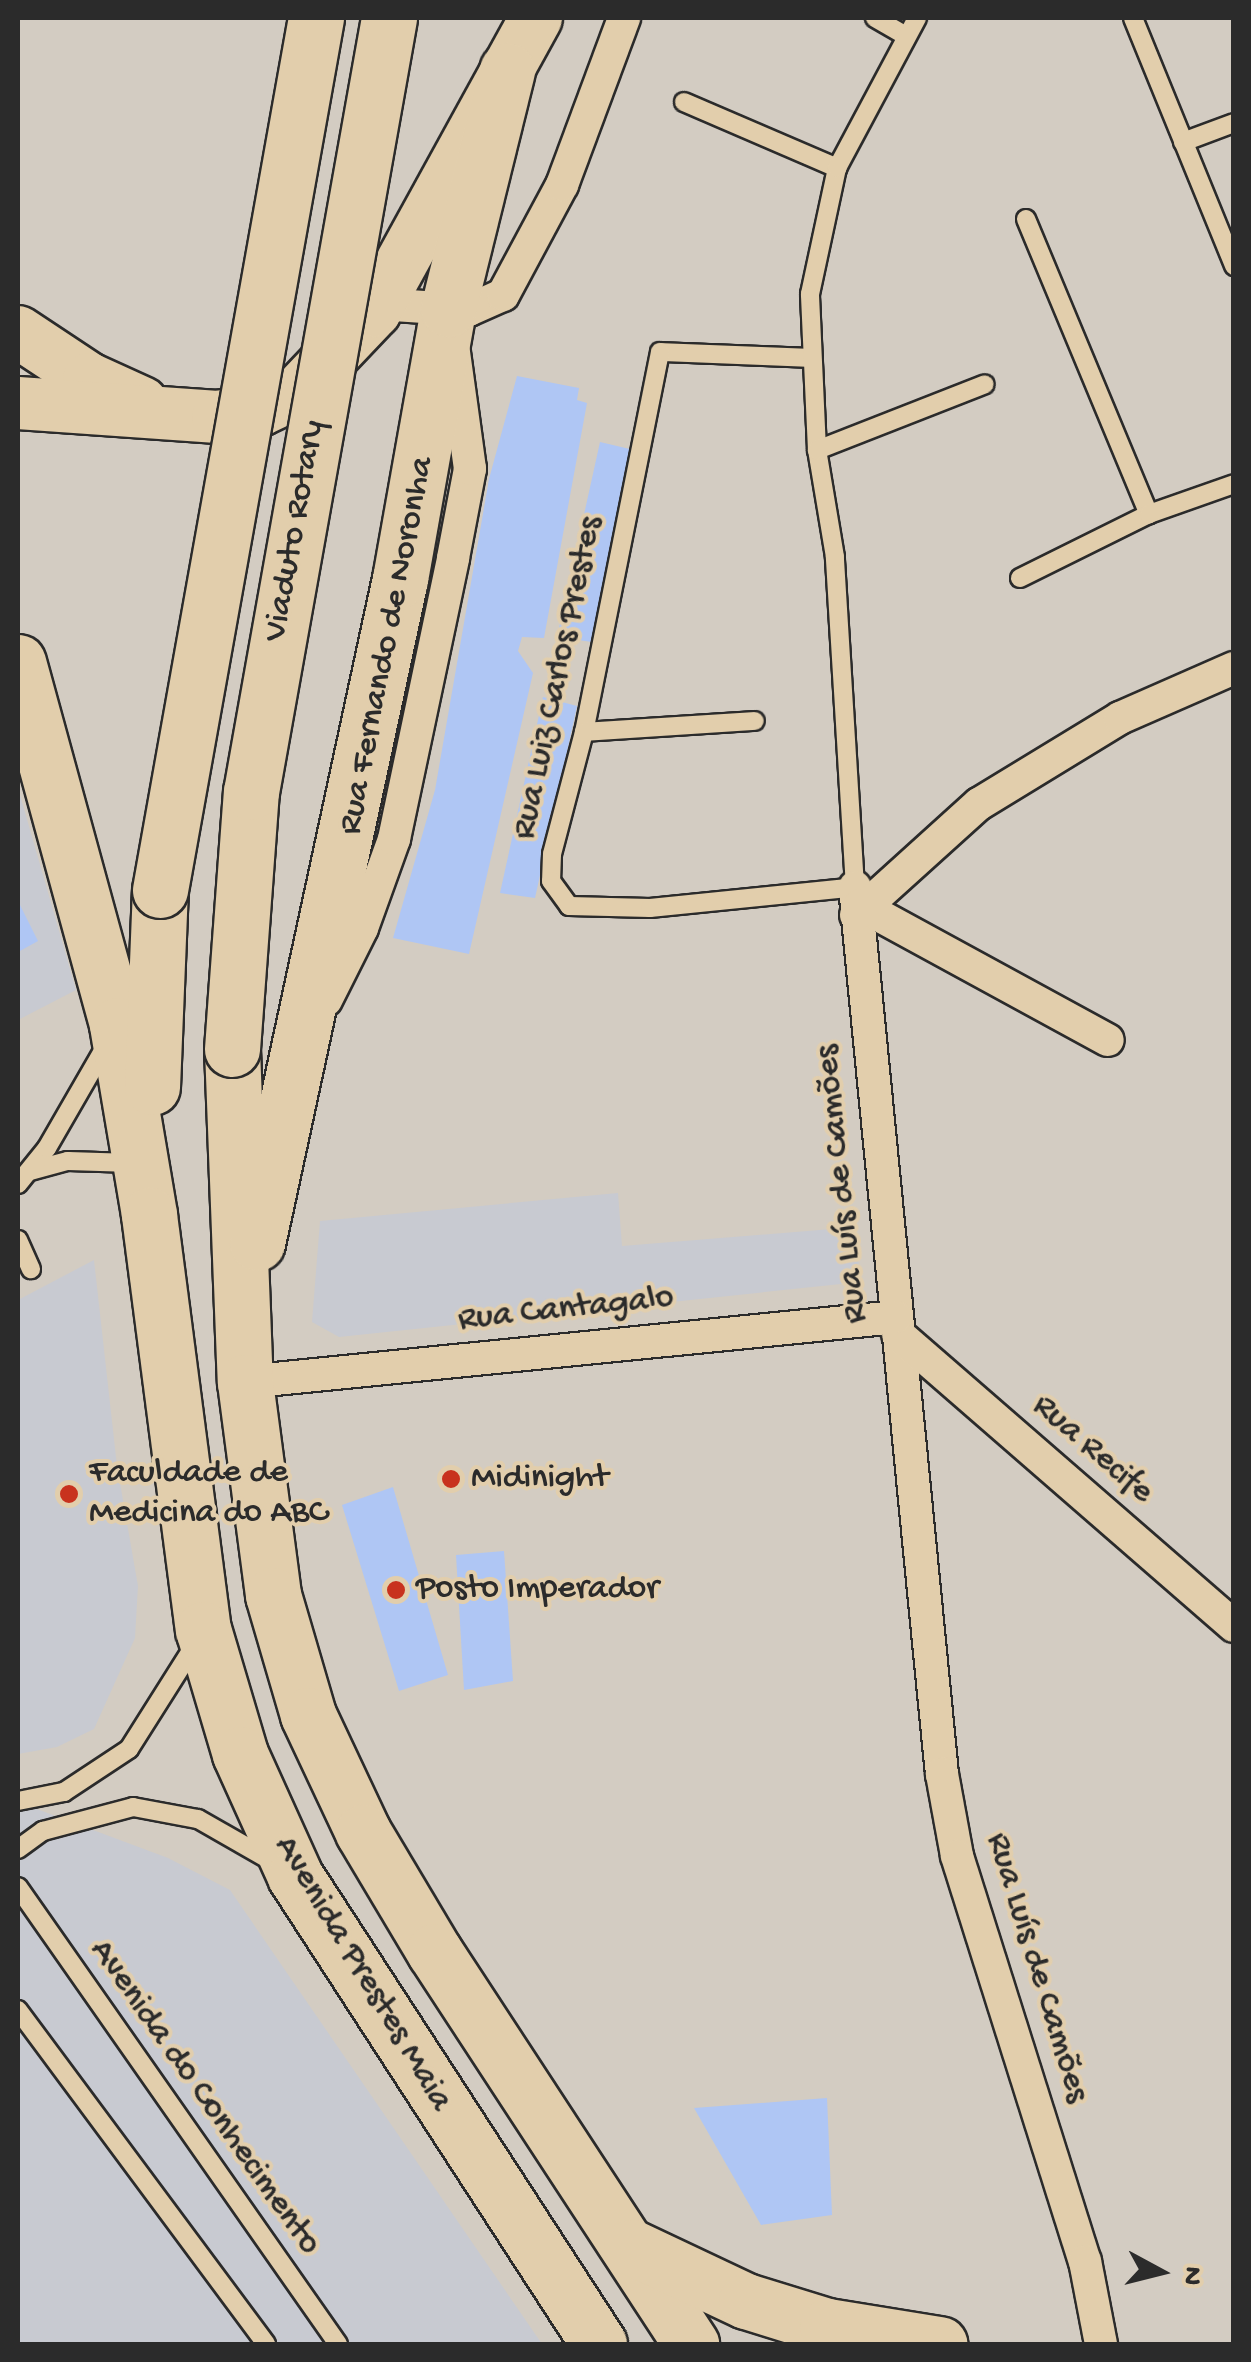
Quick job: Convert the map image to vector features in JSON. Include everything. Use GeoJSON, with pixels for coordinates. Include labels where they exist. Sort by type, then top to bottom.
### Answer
{"type":"FeatureCollection","features":[{"type":"Feature","properties":{"kind":"highway","name":"Viaduto Rotary"},"geometry":{"type":"LineString","coordinates":[[144,1190],[160,890],[316,18]]}},
{"type":"Feature","properties":{"kind":"highway","name":"Viaduto Rotary"},"geometry":{"type":"LineString","coordinates":[[242,1310],[232,1048],[251,792],[389,18]]}},
{"type":"Feature","properties":{"kind":"highway"},"geometry":{"type":"LineString","coordinates":[[507,70],[448,308],[304,1045],[242,1310],[245,1382],[273,1595],[308,1715],[363,1832],[434,1951],[691,2344]]}},
{"type":"Feature","properties":{"kind":"highway"},"geometry":{"type":"LineString","coordinates":[[18,662],[117,1026],[144,1190]]}},
{"type":"Feature","properties":{"kind":"highway","name":"Avenida Prestes Maia"},"geometry":{"type":"LineString","coordinates":[[144,1190],[203,1629],[240,1754],[295,1876],[592,2338]]}},
{"type":"Feature","properties":{"kind":"highway"},"geometry":{"type":"LineString","coordinates":[[630,2247],[746,2301],[827,2326],[940,2344]]}},
{"type":"Feature","properties":{"kind":"main road"},"geometry":{"type":"LineString","coordinates":[[18,403],[170,416],[260,410],[298,392],[379,304],[536,18]]}},
{"type":"Feature","properties":{"kind":"main road"},"geometry":{"type":"LineString","coordinates":[[18,332],[89,379],[170,416]]}},
{"type":"Feature","properties":{"kind":"street"},"geometry":{"type":"LineString","coordinates":[[379,304],[448,308],[492,304],[524,265],[562,185],[624,18]]}},
{"type":"Feature","properties":{"kind":"street"},"geometry":{"type":"LineString","coordinates":[[1108,1040],[857,902],[965,814],[1038,766],[1120,718],[1234,668]]}},
{"type":"Feature","properties":{"kind":"street","name":"Rua Luís de Camões"},"geometry":{"type":"LineString","coordinates":[[857,902],[942,1774],[957,1856],[1086,2262],[1101,2344]]}},
{"type":"Feature","properties":{"kind":"street","name":"Rua Cantagalo"},"geometry":{"type":"LineString","coordinates":[[245,1382],[897,1326]]}},
{"type":"Feature","properties":{"kind":"street","name":"Rua Recife"},"geometry":{"type":"LineString","coordinates":[[897,1326],[1234,1626]]}},
{"type":"Feature","properties":{"kind":"lane"},"geometry":{"type":"LineString","coordinates":[[875,18],[904,35]]}},
{"type":"Feature","properties":{"kind":"lane","name":"Rua Luís de Camões"},"geometry":{"type":"LineString","coordinates":[[857,902],[834,557],[818,450],[810,358],[810,294],[837,168],[904,35],[918,18]]}},
{"type":"Feature","properties":{"kind":"lane"},"geometry":{"type":"LineString","coordinates":[[1133,18],[1234,266]]}},
{"type":"Feature","properties":{"kind":"lane"},"geometry":{"type":"LineString","coordinates":[[684,102],[837,168]]}},
{"type":"Feature","properties":{"kind":"lane"},"geometry":{"type":"LineString","coordinates":[[1183,142],[1234,123]]}},
{"type":"Feature","properties":{"kind":"lane"},"geometry":{"type":"LineString","coordinates":[[1026,219],[1149,514]]}},
{"type":"Feature","properties":{"kind":"lane","name":"Rua Luiz Carlos Prestes"},"geometry":{"type":"LineString","coordinates":[[810,358],[660,352],[584,732],[552,854],[551,881],[559,900],[598,910],[857,902]]}},
{"type":"Feature","properties":{"kind":"lane"},"geometry":{"type":"LineString","coordinates":[[818,450],[985,384]]}},
{"type":"Feature","properties":{"kind":"lane"},"geometry":{"type":"LineString","coordinates":[[1020,578],[1149,514],[1234,484]]}},
{"type":"Feature","properties":{"kind":"lane"},"geometry":{"type":"LineString","coordinates":[[584,732],[755,721]]}},
{"type":"Feature","properties":{"kind":"lane"},"geometry":{"type":"LineString","coordinates":[[24,1178],[117,1026]]}},
{"type":"Feature","properties":{"kind":"lane"},"geometry":{"type":"LineString","coordinates":[[24,1178],[68,1161],[144,1190]]}},
{"type":"Feature","properties":{"kind":"lane"},"geometry":{"type":"LineString","coordinates":[[18,1240],[32,1269]]}},
{"type":"Feature","properties":{"kind":"lane"},"geometry":{"type":"LineString","coordinates":[[18,1800],[64,1792],[129,1748],[163,1704],[203,1629]]}},
{"type":"Feature","properties":{"kind":"lane"},"geometry":{"type":"LineString","coordinates":[[18,1849],[43,1831],[112,1810],[164,1809],[198,1819],[295,1876]]}},
{"type":"Feature","properties":{"kind":"lane","name":"Avenida do Conhecimento"},"geometry":{"type":"LineString","coordinates":[[18,1887],[338,2344]]}},
{"type":"Feature","properties":{"kind":"lane"},"geometry":{"type":"LineString","coordinates":[[18,2010],[266,2344]]}},
{"type":"Feature","properties":{"kind":"shaded area"},"geometry":{"type":"Polygon","coordinates":[[[18,788],[76,990],[18,1020],[18,788]]]}},
{"type":"Feature","properties":{"kind":"shaded area"},"geometry":{"type":"Polygon","coordinates":[[[618,1193],[622,1246],[856,1227],[860,1282],[339,1337],[312,1322],[320,1221],[618,1193]]]}},
{"type":"Feature","properties":{"kind":"shaded area","name":"Faculdade de Medicina do ABC"},"geometry":{"type":"Polygon","coordinates":[[[94,1260],[117,1466],[138,1586],[135,1638],[94,1729],[57,1747],[18,1754],[18,1300],[94,1260]]]}},
{"type":"Feature","properties":{"kind":"shaded area"},"geometry":{"type":"Polygon","coordinates":[[[18,1802],[168,1858],[230,1890],[542,2344],[18,2344],[18,1802]]]}},
{"type":"Feature","properties":{"kind":"building"},"geometry":{"type":"Polygon","coordinates":[[[517,376],[579,388],[577,400],[587,403],[544,638],[522,637],[518,651],[533,673],[469,954],[393,938],[435,790],[489,479],[517,376]]]}},
{"type":"Feature","properties":{"kind":"building"},"geometry":{"type":"Polygon","coordinates":[[[600,442],[634,450],[592,642],[557,637],[600,442]]]}},
{"type":"Feature","properties":{"kind":"building"},"geometry":{"type":"Polygon","coordinates":[[[543,697],[577,706],[535,898],[500,893],[543,697]]]}},
{"type":"Feature","properties":{"kind":"building"},"geometry":{"type":"Polygon","coordinates":[[[18,901],[38,941],[18,952],[18,901]]]}},
{"type":"Feature","properties":{"kind":"building","name":"Posto Imperador"},"geometry":{"type":"Polygon","coordinates":[[[393,1487],[448,1675],[399,1691],[342,1505],[393,1487]]]}},
{"type":"Feature","properties":{"kind":"building"},"geometry":{"type":"Polygon","coordinates":[[[504,1551],[513,1681],[464,1690],[456,1555],[504,1551]]]}},
{"type":"Feature","properties":{"kind":"building"},"geometry":{"type":"Polygon","coordinates":[[[827,2098],[832,2215],[761,2225],[694,2108],[827,2098]]]}},
{"type":"Feature","properties":{"kind":"place","name":"Midinight"},"geometry":{"type":"Point","coordinates":[451,1479]}},
{"type":"Feature","properties":{"kind":"place","name":"Faculdade de Medicina do ABC"},"geometry":{"type":"Point","coordinates":[69,1494]}},
{"type":"Feature","properties":{"kind":"place","name":"Posto Imperador"},"geometry":{"type":"Point","coordinates":[396,1590]}}]}
